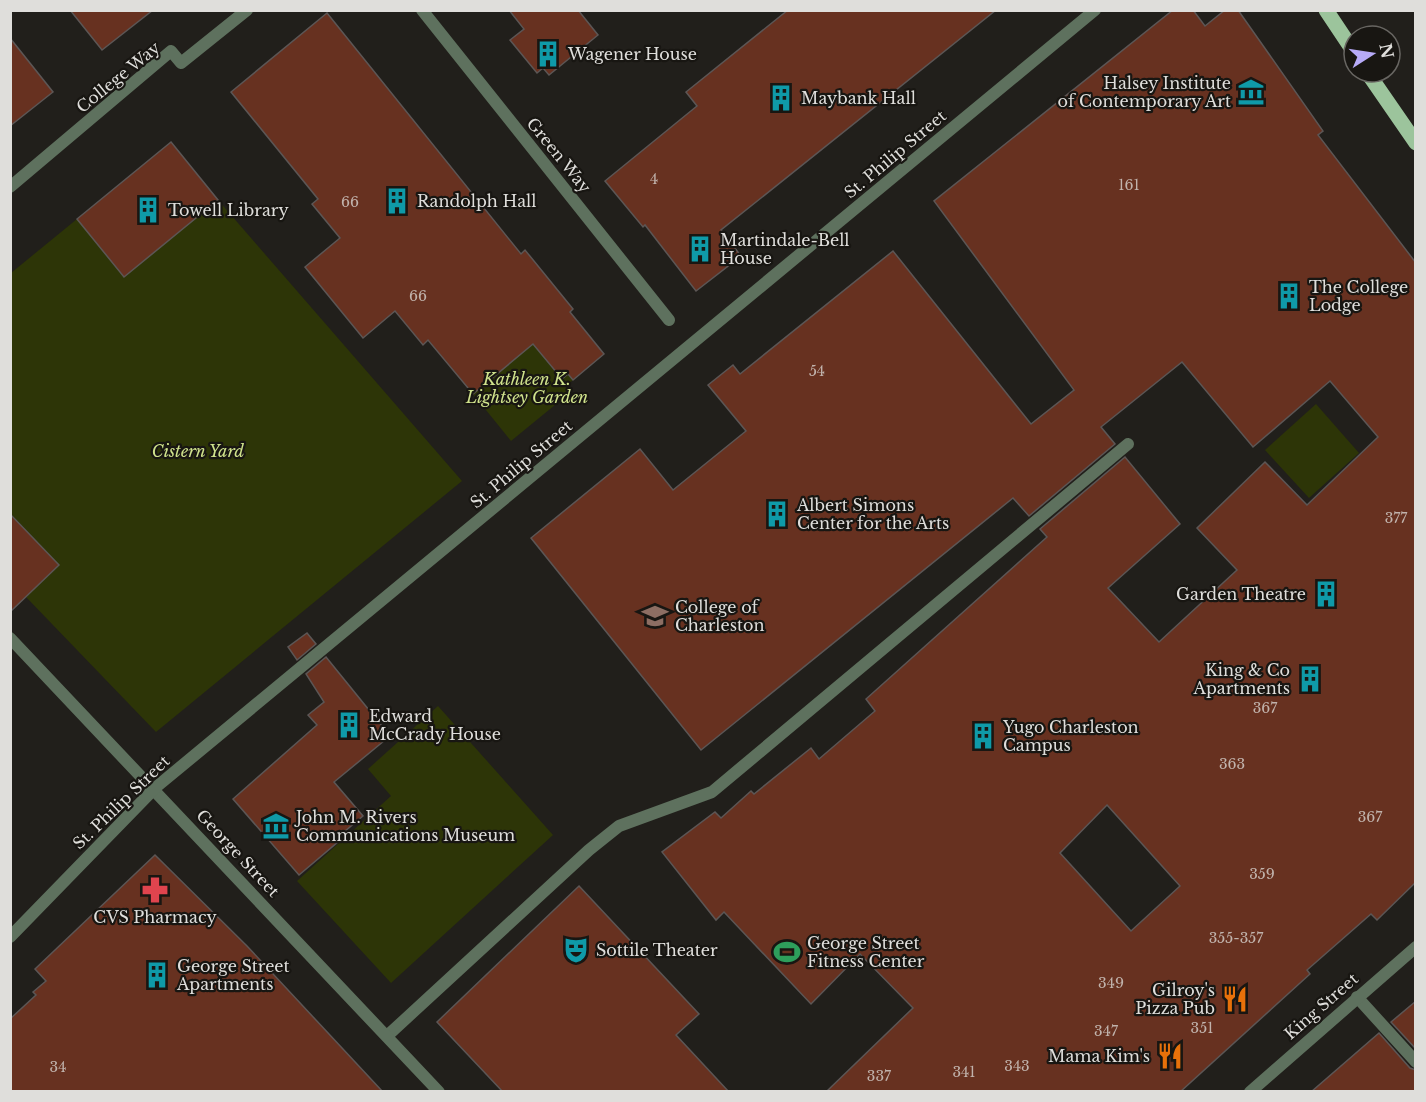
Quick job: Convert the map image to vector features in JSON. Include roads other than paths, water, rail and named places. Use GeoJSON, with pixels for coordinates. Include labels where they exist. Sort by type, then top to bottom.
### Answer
{"type":"FeatureCollection","features":[{"type":"Feature","properties":{"kind":"main road"},"geometry":{"type":"LineString","coordinates":[[1326,10],[1342,34]]}},
{"type":"Feature","properties":{"kind":"main road"},"geometry":{"type":"LineString","coordinates":[[1375,84],[1416,143]]}},
{"type":"Feature","properties":{"kind":"street","name":"College Way"},"geometry":{"type":"LineString","coordinates":[[10,187],[171,51],[181,63],[247,10]]}},
{"type":"Feature","properties":{"kind":"street","name":"Green Way"},"geometry":{"type":"LineString","coordinates":[[422,10],[669,320]]}},
{"type":"Feature","properties":{"kind":"street","name":"St. Philip Street"},"geometry":{"type":"LineString","coordinates":[[10,937],[154,788],[1095,10]]}},
{"type":"Feature","properties":{"kind":"street"},"geometry":{"type":"LineString","coordinates":[[387,1036],[604,838],[625,824],[712,792],[1128,444]]}},
{"type":"Feature","properties":{"kind":"street","name":"George Street"},"geometry":{"type":"LineString","coordinates":[[10,638],[439,1092]]}},
{"type":"Feature","properties":{"kind":"street","name":"King Street"},"geometry":{"type":"LineString","coordinates":[[1250,1092],[1416,947]]}},
{"type":"Feature","properties":{"kind":"street"},"geometry":{"type":"LineString","coordinates":[[1357,997],[1416,1062]]}},
{"type":"Feature","properties":{"kind":"place","name":"Wagener House"},"geometry":{"type":"Point","coordinates":[548,54]}},
{"type":"Feature","properties":{"kind":"place","name":"Halsey Institute of Contemporary Art"},"geometry":{"type":"Point","coordinates":[1251,92]}},
{"type":"Feature","properties":{"kind":"place","name":"Maybank Hall"},"geometry":{"type":"Point","coordinates":[781,98]}},
{"type":"Feature","properties":{"kind":"place","name":"Randolph Hall"},"geometry":{"type":"Point","coordinates":[397,201]}},
{"type":"Feature","properties":{"kind":"place","name":"Towell Library"},"geometry":{"type":"Point","coordinates":[148,210]}},
{"type":"Feature","properties":{"kind":"place","name":"Martindale-Bell House"},"geometry":{"type":"Point","coordinates":[700,249]}},
{"type":"Feature","properties":{"kind":"place","name":"The College Lodge"},"geometry":{"type":"Point","coordinates":[1289,296]}},
{"type":"Feature","properties":{"kind":"place","name":"Albert Simons Center for the Arts"},"geometry":{"type":"Point","coordinates":[777,514]}},
{"type":"Feature","properties":{"kind":"place","name":"Garden Theatre"},"geometry":{"type":"Point","coordinates":[1326,594]}},
{"type":"Feature","properties":{"kind":"place","name":"College of Charleston"},"geometry":{"type":"Point","coordinates":[655,616]}},
{"type":"Feature","properties":{"kind":"place","name":"King & Co Apartments"},"geometry":{"type":"Point","coordinates":[1310,679]}},
{"type":"Feature","properties":{"kind":"place","name":"Edward McCrady House"},"geometry":{"type":"Point","coordinates":[349,725]}},
{"type":"Feature","properties":{"kind":"place","name":"Yugo Charleston Campus"},"geometry":{"type":"Point","coordinates":[983,736]}},
{"type":"Feature","properties":{"kind":"place","name":"John M. Rivers Communications Museum"},"geometry":{"type":"Point","coordinates":[276,826]}},
{"type":"Feature","properties":{"kind":"place","name":"CVS Pharmacy"},"geometry":{"type":"Point","coordinates":[155,890]}},
{"type":"Feature","properties":{"kind":"place","name":"Sottile Theater"},"geometry":{"type":"Point","coordinates":[576,950]}},
{"type":"Feature","properties":{"kind":"place","name":"George Street Fitness Center"},"geometry":{"type":"Point","coordinates":[787,952]}},
{"type":"Feature","properties":{"kind":"place","name":"George Street Apartments"},"geometry":{"type":"Point","coordinates":[157,975]}},
{"type":"Feature","properties":{"kind":"place","name":"Gilroy's Pizza Pub"},"geometry":{"type":"Point","coordinates":[1235,999]}},
{"type":"Feature","properties":{"kind":"place","name":"Mama Kim's"},"geometry":{"type":"Point","coordinates":[1170,1056]}},
{"type":"Feature","properties":{"kind":"park label","name":"Kathleen K. Lightsey Garden"},"geometry":{"type":"Point","coordinates":[527,388]}},
{"type":"Feature","properties":{"kind":"park label","name":"Cistern Yard"},"geometry":{"type":"Point","coordinates":[198,451]}}]}
